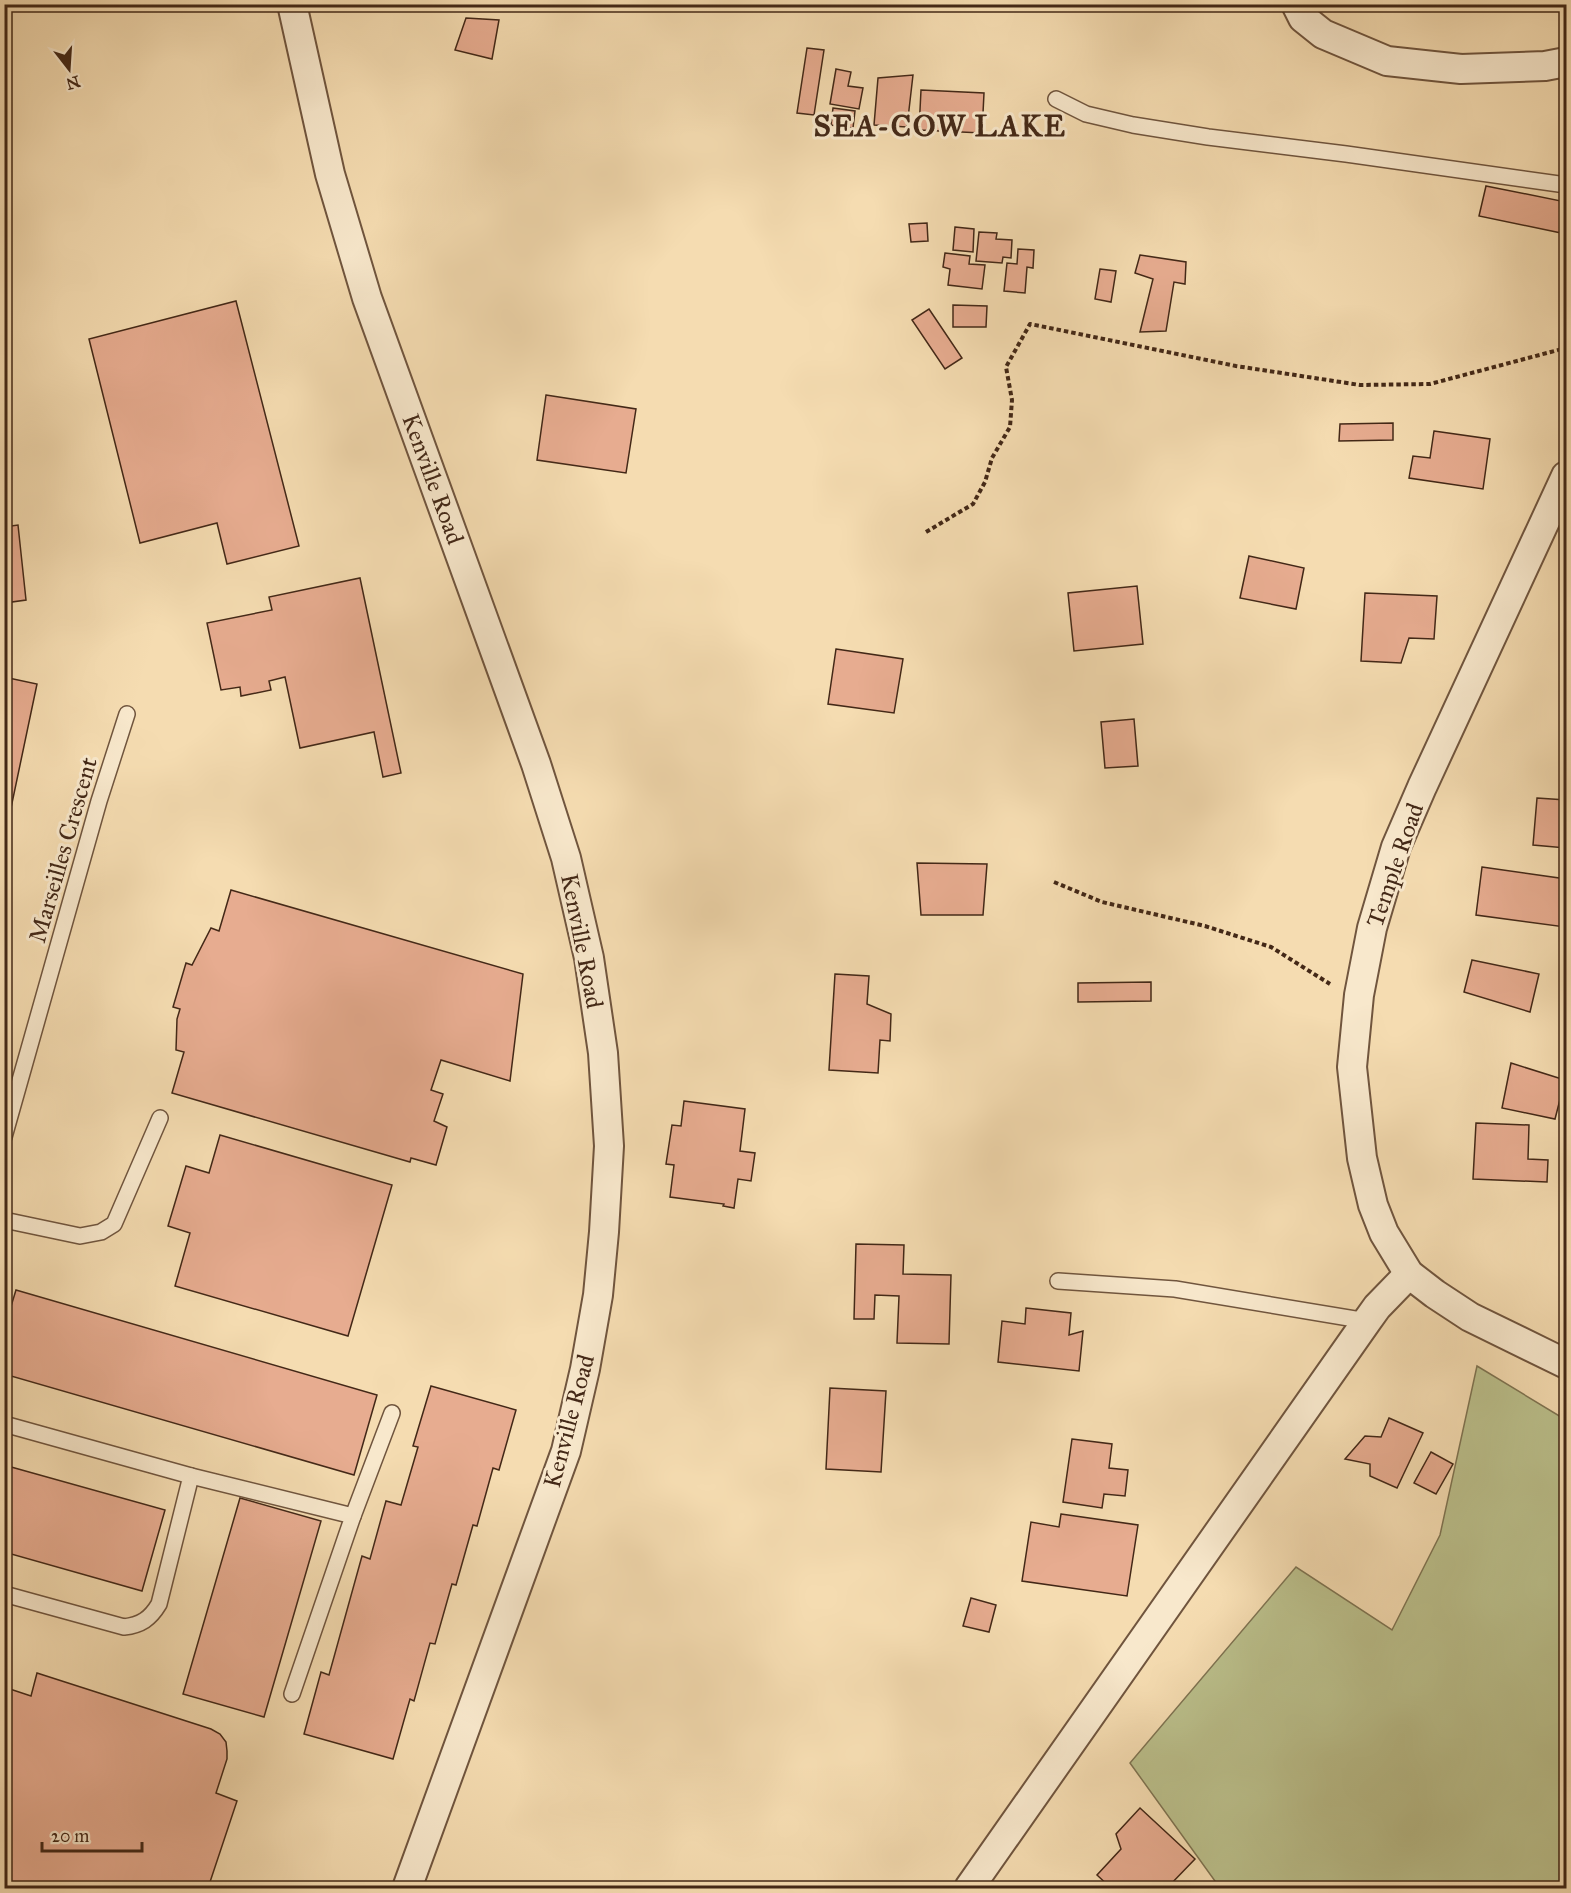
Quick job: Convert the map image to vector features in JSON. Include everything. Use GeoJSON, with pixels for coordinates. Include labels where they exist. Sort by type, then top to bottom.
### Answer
{"type":"FeatureCollection","features":[{"type":"Feature","properties":{"kind":"street","name":"Kenville Road"},"geometry":{"type":"LineString","coordinates":[[292,4],[330,174],[367,298],[536,764],[566,858],[588,958],[603,1053],[609,1146],[599,1285],[585,1369],[566,1451],[407,1888]]}},
{"type":"Feature","properties":{"kind":"street"},"geometry":{"type":"LineString","coordinates":[[1296,4],[1304,18],[1323,34],[1387,61],[1461,69],[1545,66],[1566,62]]}},
{"type":"Feature","properties":{"kind":"street","name":"Temple Road"},"geometry":{"type":"LineString","coordinates":[[1409,1274],[1384,1233],[1372,1205],[1362,1158],[1352,1068],[1359,1001],[1372,928],[1396,847],[1566,476]]}},
{"type":"Feature","properties":{"kind":"street"},"geometry":{"type":"LineString","coordinates":[[969,1888],[1366,1321],[1409,1274],[1470,1317],[1566,1364]]}},
{"type":"Feature","properties":{"kind":"lane"},"geometry":{"type":"LineString","coordinates":[[1056,99],[1086,114],[1133,125],[1566,185]]}},
{"type":"Feature","properties":{"kind":"lane","name":"Marseilles Crescent"},"geometry":{"type":"LineString","coordinates":[[4,1137],[99,801],[127,714]]}},
{"type":"Feature","properties":{"kind":"lane"},"geometry":{"type":"LineString","coordinates":[[4,1220],[80,1236],[91,1235],[108,1228],[114,1224],[160,1118]]}},
{"type":"Feature","properties":{"kind":"lane"},"geometry":{"type":"LineString","coordinates":[[1058,1281],[1175,1289],[1366,1321]]}},
{"type":"Feature","properties":{"kind":"lane"},"geometry":{"type":"LineString","coordinates":[[292,1694],[353,1516],[392,1413]]}},
{"type":"Feature","properties":{"kind":"lane"},"geometry":{"type":"LineString","coordinates":[[4,1424],[191,1476],[353,1516]]}},
{"type":"Feature","properties":{"kind":"lane"},"geometry":{"type":"LineString","coordinates":[[4,1594],[124,1628],[138,1625],[151,1617],[159,1604],[191,1476]]}},
{"type":"Feature","properties":{"kind":"path"},"geometry":{"type":"LineString","coordinates":[[926,531],[973,504],[985,482],[992,458],[1010,427],[1012,400],[1006,367],[1030,324],[1236,366],[1360,385],[1430,384],[1562,349],[1566,350]]}},
{"type":"Feature","properties":{"kind":"path"},"geometry":{"type":"LineString","coordinates":[[1054,882],[1102,902],[1205,926],[1271,947],[1359,1001]]}},
{"type":"Feature","properties":{"kind":"green space"},"geometry":{"type":"Polygon","coordinates":[[[1477,1366],[1566,1420],[1566,1888],[1220,1888],[1130,1763],[1296,1567],[1392,1630],[1440,1535],[1477,1366]]]}},
{"type":"Feature","properties":{"kind":"building"},"geometry":{"type":"Polygon","coordinates":[[[466,18],[499,20],[492,59],[455,50],[466,18]]]}},
{"type":"Feature","properties":{"kind":"building"},"geometry":{"type":"Polygon","coordinates":[[[807,48],[824,50],[814,115],[797,113],[807,48]]]}},
{"type":"Feature","properties":{"kind":"building"},"geometry":{"type":"Polygon","coordinates":[[[836,69],[851,72],[848,86],[863,88],[859,109],[830,104],[836,69]]]}},
{"type":"Feature","properties":{"kind":"building"},"geometry":{"type":"Polygon","coordinates":[[[913,75],[907,127],[874,125],[878,78],[913,75]]]}},
{"type":"Feature","properties":{"kind":"building"},"geometry":{"type":"Polygon","coordinates":[[[921,90],[984,93],[982,133],[919,130],[921,90]]]}},
{"type":"Feature","properties":{"kind":"building"},"geometry":{"type":"Polygon","coordinates":[[[833,108],[855,111],[853,128],[831,125],[833,108]]]}},
{"type":"Feature","properties":{"kind":"building"},"geometry":{"type":"Polygon","coordinates":[[[1486,186],[1566,202],[1566,234],[1479,216],[1486,186]]]}},
{"type":"Feature","properties":{"kind":"building"},"geometry":{"type":"Polygon","coordinates":[[[927,223],[928,241],[911,242],[909,224],[927,223]]]}},
{"type":"Feature","properties":{"kind":"building"},"geometry":{"type":"Polygon","coordinates":[[[955,227],[974,229],[973,252],[953,250],[955,227]]]}},
{"type":"Feature","properties":{"kind":"building"},"geometry":{"type":"Polygon","coordinates":[[[979,232],[997,233],[996,239],[1012,240],[1011,258],[1003,257],[1002,263],[976,261],[979,232]]]}},
{"type":"Feature","properties":{"kind":"building"},"geometry":{"type":"Polygon","coordinates":[[[1018,249],[1034,250],[1033,268],[1027,267],[1025,293],[1004,291],[1007,263],[1017,264],[1018,249]]]}},
{"type":"Feature","properties":{"kind":"building"},"geometry":{"type":"Polygon","coordinates":[[[945,253],[970,256],[969,264],[985,265],[982,289],[948,285],[950,269],[943,267],[945,253]]]}},
{"type":"Feature","properties":{"kind":"building"},"geometry":{"type":"Polygon","coordinates":[[[1140,255],[1186,262],[1185,284],[1174,282],[1166,331],[1140,332],[1153,279],[1135,273],[1140,255]]]}},
{"type":"Feature","properties":{"kind":"building"},"geometry":{"type":"Polygon","coordinates":[[[1100,269],[1116,271],[1111,302],[1095,299],[1100,269]]]}},
{"type":"Feature","properties":{"kind":"building"},"geometry":{"type":"Polygon","coordinates":[[[236,301],[299,546],[227,564],[217,523],[140,543],[89,339],[236,301]]]}},
{"type":"Feature","properties":{"kind":"building"},"geometry":{"type":"Polygon","coordinates":[[[953,305],[987,306],[986,327],[953,327],[953,305]]]}},
{"type":"Feature","properties":{"kind":"building"},"geometry":{"type":"Polygon","coordinates":[[[929,309],[962,358],[945,369],[912,320],[929,309]]]}},
{"type":"Feature","properties":{"kind":"building"},"geometry":{"type":"Polygon","coordinates":[[[546,395],[636,409],[626,473],[537,460],[546,395]]]}},
{"type":"Feature","properties":{"kind":"building"},"geometry":{"type":"Polygon","coordinates":[[[1393,423],[1393,440],[1339,441],[1340,424],[1393,423]]]}},
{"type":"Feature","properties":{"kind":"building"},"geometry":{"type":"Polygon","coordinates":[[[1434,431],[1490,439],[1483,489],[1409,478],[1413,456],[1430,458],[1434,431]]]}},
{"type":"Feature","properties":{"kind":"building"},"geometry":{"type":"Polygon","coordinates":[[[18,525],[26,600],[5,603],[6,610],[4,610],[4,527],[18,525]]]}},
{"type":"Feature","properties":{"kind":"building"},"geometry":{"type":"Polygon","coordinates":[[[1249,556],[1304,568],[1296,609],[1240,598],[1249,556]]]}},
{"type":"Feature","properties":{"kind":"building"},"geometry":{"type":"Polygon","coordinates":[[[360,578],[401,773],[383,777],[374,732],[300,748],[285,677],[269,681],[271,690],[241,696],[240,687],[221,690],[207,623],[272,610],[269,597],[360,578]]]}},
{"type":"Feature","properties":{"kind":"building"},"geometry":{"type":"Polygon","coordinates":[[[1137,586],[1143,644],[1074,651],[1068,593],[1137,586]]]}},
{"type":"Feature","properties":{"kind":"building"},"geometry":{"type":"Polygon","coordinates":[[[1365,593],[1437,596],[1434,639],[1409,638],[1401,663],[1361,661],[1365,593]]]}},
{"type":"Feature","properties":{"kind":"building"},"geometry":{"type":"Polygon","coordinates":[[[836,649],[903,659],[894,713],[828,704],[836,649]]]}},
{"type":"Feature","properties":{"kind":"building"},"geometry":{"type":"Polygon","coordinates":[[[4,677],[37,684],[11,808],[4,807],[4,677]]]}},
{"type":"Feature","properties":{"kind":"building"},"geometry":{"type":"Polygon","coordinates":[[[1134,719],[1138,766],[1105,768],[1101,722],[1134,719]]]}},
{"type":"Feature","properties":{"kind":"building"},"geometry":{"type":"Polygon","coordinates":[[[1537,798],[1566,800],[1566,848],[1533,845],[1537,798]]]}},
{"type":"Feature","properties":{"kind":"building"},"geometry":{"type":"Polygon","coordinates":[[[917,863],[987,864],[983,915],[921,915],[917,863]]]}},
{"type":"Feature","properties":{"kind":"building"},"geometry":{"type":"Polygon","coordinates":[[[1482,867],[1566,879],[1565,927],[1476,915],[1482,867]]]}},
{"type":"Feature","properties":{"kind":"building"},"geometry":{"type":"Polygon","coordinates":[[[231,890],[523,974],[510,1081],[441,1060],[431,1090],[443,1094],[434,1121],[447,1127],[436,1165],[411,1158],[410,1162],[172,1093],[184,1052],[176,1050],[177,1019],[180,1009],[173,1007],[186,963],[192,965],[211,928],[219,931],[231,890]]]}},
{"type":"Feature","properties":{"kind":"building"},"geometry":{"type":"Polygon","coordinates":[[[1472,960],[1539,974],[1530,1012],[1464,992],[1472,960]]]}},
{"type":"Feature","properties":{"kind":"building"},"geometry":{"type":"Polygon","coordinates":[[[835,974],[869,976],[867,1004],[891,1014],[890,1041],[880,1040],[878,1073],[829,1070],[835,974]]]}},
{"type":"Feature","properties":{"kind":"building"},"geometry":{"type":"Polygon","coordinates":[[[1151,982],[1151,1001],[1078,1002],[1078,983],[1151,982]]]}},
{"type":"Feature","properties":{"kind":"building"},"geometry":{"type":"Polygon","coordinates":[[[1511,1063],[1565,1080],[1555,1119],[1502,1108],[1511,1063]]]}},
{"type":"Feature","properties":{"kind":"building"},"geometry":{"type":"Polygon","coordinates":[[[684,1101],[745,1109],[740,1151],[755,1153],[751,1181],[738,1179],[734,1208],[723,1206],[724,1204],[670,1197],[674,1165],[666,1164],[672,1125],[681,1126],[684,1101]]]}},
{"type":"Feature","properties":{"kind":"building"},"geometry":{"type":"Polygon","coordinates":[[[1476,1123],[1529,1125],[1528,1159],[1548,1160],[1547,1182],[1473,1179],[1476,1123]]]}},
{"type":"Feature","properties":{"kind":"building"},"geometry":{"type":"Polygon","coordinates":[[[220,1135],[392,1185],[348,1336],[175,1286],[190,1233],[168,1226],[186,1166],[209,1173],[220,1135]]]}},
{"type":"Feature","properties":{"kind":"building"},"geometry":{"type":"Polygon","coordinates":[[[856,1244],[904,1245],[903,1274],[951,1275],[949,1344],[897,1343],[899,1296],[875,1295],[874,1319],[854,1319],[856,1244]]]}},
{"type":"Feature","properties":{"kind":"building"},"geometry":{"type":"Polygon","coordinates":[[[16,1290],[377,1395],[354,1475],[4,1374],[4,1329],[16,1290]]]}},
{"type":"Feature","properties":{"kind":"building"},"geometry":{"type":"Polygon","coordinates":[[[1026,1308],[1071,1313],[1069,1335],[1083,1331],[1079,1371],[998,1362],[1002,1321],[1025,1324],[1026,1308]]]}},
{"type":"Feature","properties":{"kind":"building"},"geometry":{"type":"Polygon","coordinates":[[[431,1386],[516,1410],[499,1470],[493,1468],[477,1526],[473,1525],[456,1585],[452,1584],[435,1644],[430,1643],[414,1701],[410,1699],[393,1759],[304,1734],[321,1672],[329,1675],[362,1556],[370,1559],[386,1501],[401,1505],[418,1447],[413,1446],[431,1386]]]}},
{"type":"Feature","properties":{"kind":"building"},"geometry":{"type":"Polygon","coordinates":[[[830,1388],[886,1391],[881,1472],[826,1469],[830,1388]]]}},
{"type":"Feature","properties":{"kind":"building"},"geometry":{"type":"Polygon","coordinates":[[[1389,1418],[1423,1433],[1397,1488],[1370,1476],[1370,1464],[1345,1459],[1365,1436],[1381,1437],[1389,1418]]]}},
{"type":"Feature","properties":{"kind":"building"},"geometry":{"type":"Polygon","coordinates":[[[1072,1439],[1112,1444],[1109,1468],[1128,1470],[1125,1496],[1104,1494],[1102,1508],[1063,1502],[1072,1439]]]}},
{"type":"Feature","properties":{"kind":"building"},"geometry":{"type":"Polygon","coordinates":[[[1431,1452],[1453,1464],[1436,1494],[1414,1483],[1431,1452]]]}},
{"type":"Feature","properties":{"kind":"building"},"geometry":{"type":"Polygon","coordinates":[[[4,1465],[165,1510],[142,1591],[4,1552],[4,1465]]]}},
{"type":"Feature","properties":{"kind":"building"},"geometry":{"type":"Polygon","coordinates":[[[240,1498],[321,1521],[264,1717],[183,1694],[240,1498]]]}},
{"type":"Feature","properties":{"kind":"building"},"geometry":{"type":"Polygon","coordinates":[[[1061,1514],[1138,1525],[1127,1596],[1022,1581],[1031,1522],[1059,1527],[1061,1514]]]}},
{"type":"Feature","properties":{"kind":"building"},"geometry":{"type":"Polygon","coordinates":[[[971,1598],[996,1605],[989,1632],[963,1626],[971,1598]]]}},
{"type":"Feature","properties":{"kind":"building"},"geometry":{"type":"Polygon","coordinates":[[[37,1673],[211,1729],[220,1734],[226,1742],[227,1759],[216,1793],[237,1801],[208,1888],[4,1888],[4,1687],[31,1696],[37,1673]]]}},
{"type":"Feature","properties":{"kind":"building"},"geometry":{"type":"Polygon","coordinates":[[[1140,1808],[1195,1859],[1167,1888],[1111,1888],[1097,1875],[1121,1849],[1116,1834],[1140,1808]]]}},
{"type":"Feature","properties":{"kind":"district","name":"SEA-COW LAKE"},"geometry":{"type":"Point","coordinates":[940,126]}}]}
